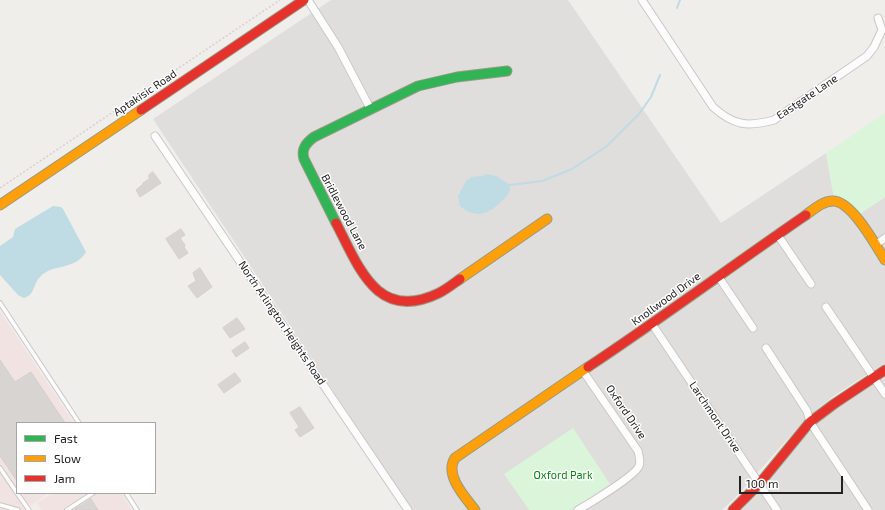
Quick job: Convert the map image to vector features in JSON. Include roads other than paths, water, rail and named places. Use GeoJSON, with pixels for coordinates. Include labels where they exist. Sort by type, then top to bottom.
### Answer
{"type":"FeatureCollection","features":[{"type":"Feature","properties":{"kind":"street","name":"Aptakisic Road"},"geometry":{"type":"LineString","coordinates":[[0,205],[304,0]]}},
{"type":"Feature","properties":{"kind":"street"},"geometry":{"type":"LineString","coordinates":[[308,0],[338,47],[370,108]]}},
{"type":"Feature","properties":{"kind":"street","name":"Eastgate Lane"},"geometry":{"type":"LineString","coordinates":[[642,0],[713,107],[722,115],[734,121],[746,124],[758,124],[774,120],[867,56],[874,47],[882,30],[878,18]]}},
{"type":"Feature","properties":{"kind":"street","name":"Bridlewood Lane"},"geometry":{"type":"LineString","coordinates":[[507,71],[457,77],[418,86],[370,108],[314,137],[305,143],[302,150],[302,156],[360,270],[372,286],[379,292],[403,301],[422,300],[441,292],[547,219]]}},
{"type":"Feature","properties":{"kind":"street","name":"North Arlington Heights Road"},"geometry":{"type":"LineString","coordinates":[[155,136],[408,510]]}},
{"type":"Feature","properties":{"kind":"street","name":"Knollwood Drive"},"geometry":{"type":"LineString","coordinates":[[475,510],[454,480],[452,474],[451,467],[453,460],[459,454],[652,324],[820,205],[828,202],[844,204],[853,213],[885,260]]}},
{"type":"Feature","properties":{"kind":"street"},"geometry":{"type":"LineString","coordinates":[[778,234],[811,284]]}},
{"type":"Feature","properties":{"kind":"street"},"geometry":{"type":"LineString","coordinates":[[875,245],[885,238]]}},
{"type":"Feature","properties":{"kind":"street"},"geometry":{"type":"LineString","coordinates":[[718,276],[753,328]]}},
{"type":"Feature","properties":{"kind":"street"},"geometry":{"type":"LineString","coordinates":[[826,307],[885,394]]}},
{"type":"Feature","properties":{"kind":"street","name":"Larchmont Drive"},"geometry":{"type":"LineString","coordinates":[[652,324],[778,510]]}},
{"type":"Feature","properties":{"kind":"street"},"geometry":{"type":"LineString","coordinates":[[766,348],[807,411],[810,422],[868,510]]}},
{"type":"Feature","properties":{"kind":"street","name":"Oxford Drive"},"geometry":{"type":"LineString","coordinates":[[578,510],[630,476],[639,468],[640,460],[638,451],[584,370]]}},
{"type":"Feature","properties":{"kind":"street"},"geometry":{"type":"LineString","coordinates":[[733,510],[760,483],[810,422],[885,370]]}},
{"type":"Feature","properties":{"kind":"lane"},"geometry":{"type":"LineString","coordinates":[[0,304],[78,422]]}},
{"type":"Feature","properties":{"kind":"lane"},"geometry":{"type":"LineString","coordinates":[[0,468],[16,492]]}},
{"type":"Feature","properties":{"kind":"lane"},"geometry":{"type":"LineString","coordinates":[[18,494],[29,510]]}},
{"type":"Feature","properties":{"kind":"lane"},"geometry":{"type":"LineString","coordinates":[[67,510],[91,494]]}},
{"type":"Feature","properties":{"kind":"lane"},"geometry":{"type":"LineString","coordinates":[[127,494],[137,510]]}},
{"type":"Feature","properties":{"kind":"lane"},"geometry":{"type":"LineString","coordinates":[[0,505],[18,510]]}},
{"type":"Feature","properties":{"kind":"water"},"geometry":{"type":"Polygon","coordinates":[[[486,174],[496,176],[510,185],[509,192],[507,196],[492,210],[482,214],[472,213],[460,206],[458,196],[466,181],[472,177],[486,174]]]}},
{"type":"Feature","properties":{"kind":"water"},"geometry":{"type":"Polygon","coordinates":[[[53,206],[61,207],[63,209],[86,252],[76,262],[45,273],[40,277],[28,297],[24,298],[18,295],[0,275],[0,246],[13,237],[15,229],[53,206]]]}},
{"type":"Feature","properties":{"kind":"waterway"},"geometry":{"type":"LineString","coordinates":[[677,8],[680,0]]}},
{"type":"Feature","properties":{"kind":"waterway"},"geometry":{"type":"LineString","coordinates":[[510,185],[542,181],[572,169],[607,146],[639,114],[651,97],[660,75]]}},
{"type":"Feature","properties":{"kind":"park label","name":"Oxford Park"},"geometry":{"type":"Point","coordinates":[563,475]}}]}
